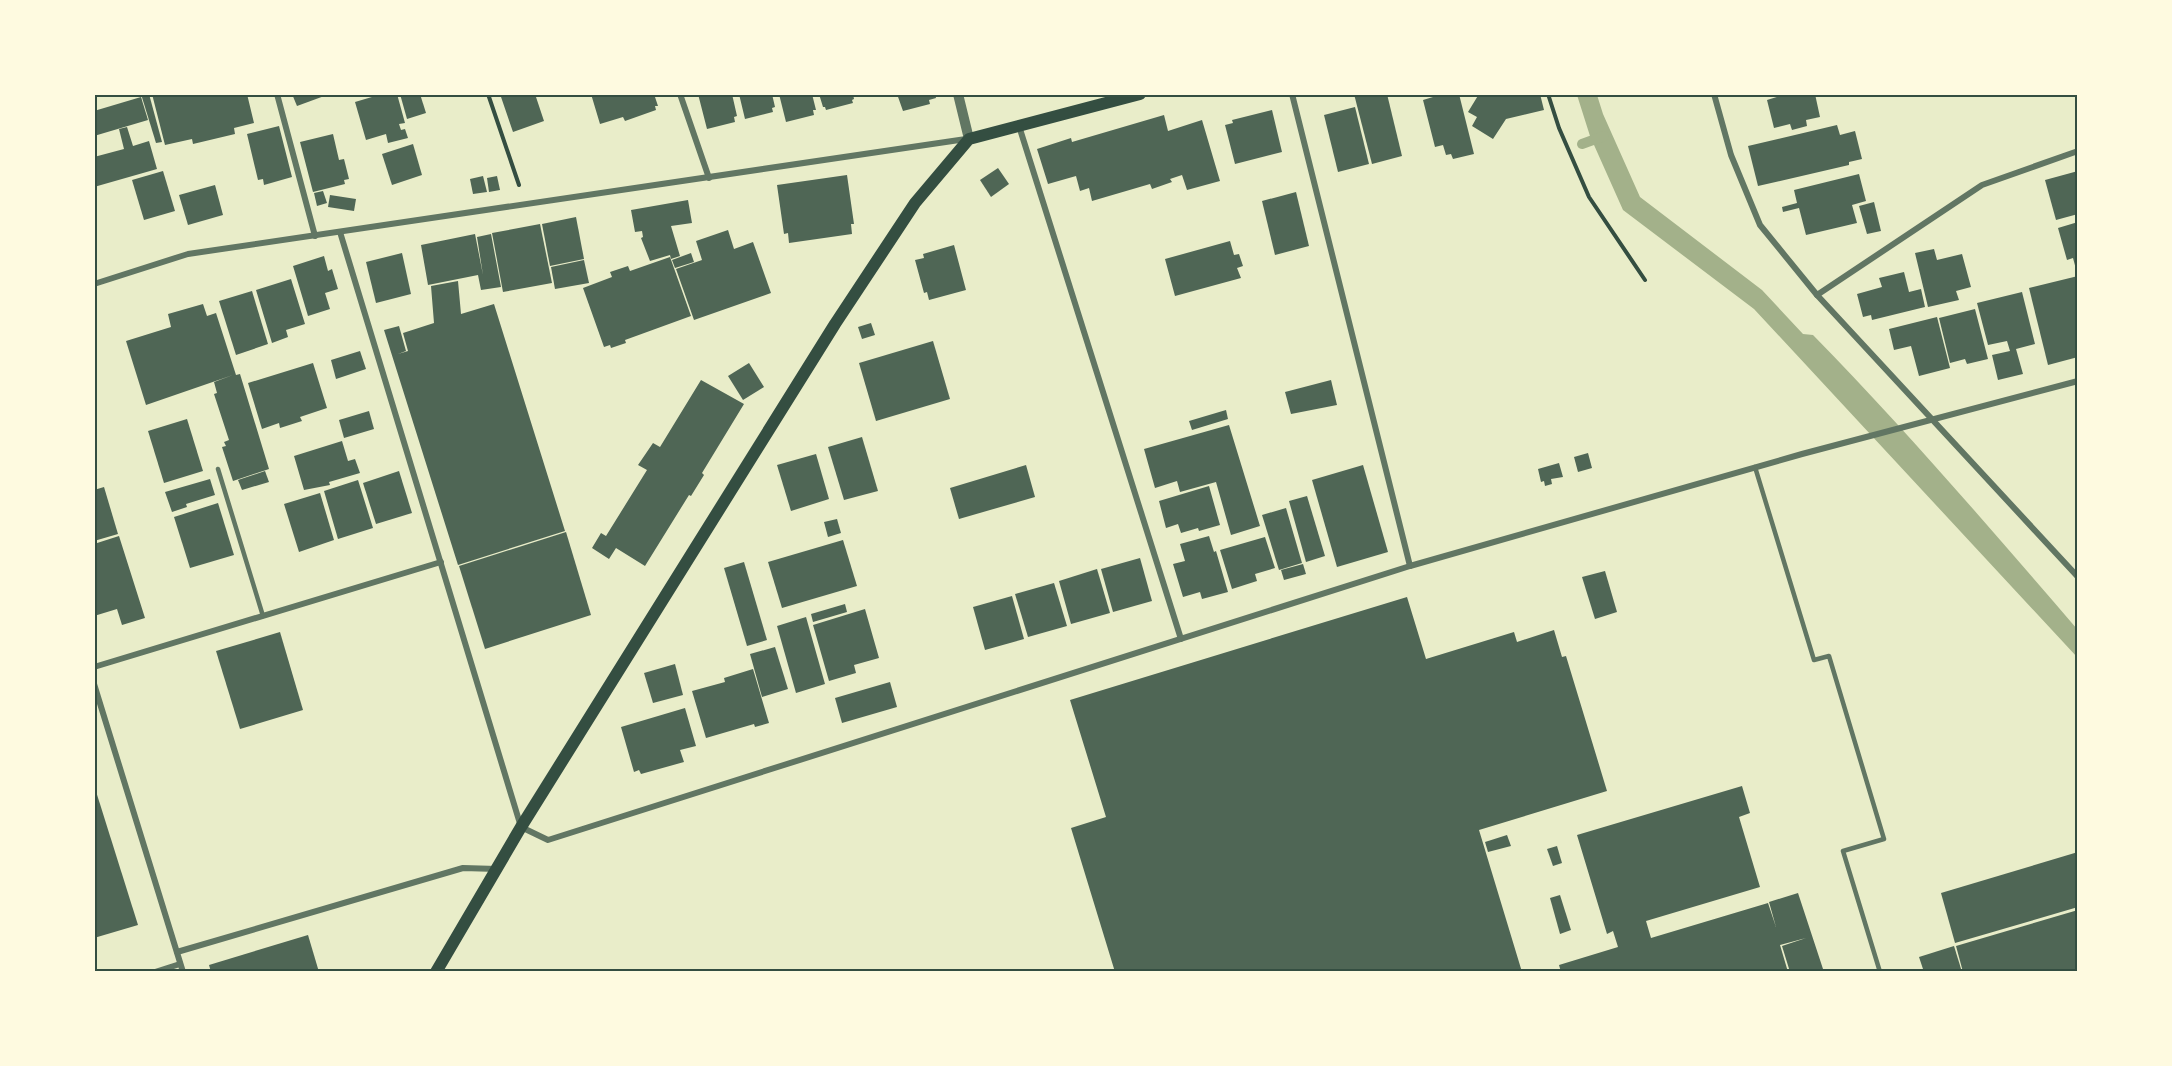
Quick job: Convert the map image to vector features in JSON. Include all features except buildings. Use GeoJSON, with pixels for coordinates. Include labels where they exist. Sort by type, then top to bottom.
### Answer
{"type":"FeatureCollection","features":[{"type":"Feature","properties":{"kind":"main road"},"geometry":{"type":"LineString","coordinates":[[436,972],[521,827],[835,324],[915,203],[969,139],[1140,94]]}},
{"type":"Feature","properties":{"kind":"street"},"geometry":{"type":"LineString","coordinates":[[277,94],[315,236]]}},
{"type":"Feature","properties":{"kind":"street"},"geometry":{"type":"LineString","coordinates":[[680,94],[709,178]]}},
{"type":"Feature","properties":{"kind":"street"},"geometry":{"type":"LineString","coordinates":[[94,284],[188,255],[969,139],[958,94]]}},
{"type":"Feature","properties":{"kind":"street"},"geometry":{"type":"LineString","coordinates":[[1292,94],[1410,566]]}},
{"type":"Feature","properties":{"kind":"street"},"geometry":{"type":"LineString","coordinates":[[1714,94],[1731,155],[1760,225],[1817,295],[2078,577]]}},
{"type":"Feature","properties":{"kind":"street"},"geometry":{"type":"LineString","coordinates":[[1019,126],[1181,639]]}},
{"type":"Feature","properties":{"kind":"street"},"geometry":{"type":"LineString","coordinates":[[1817,295],[1982,185],[2078,151]]}},
{"type":"Feature","properties":{"kind":"street"},"geometry":{"type":"LineString","coordinates":[[340,232],[521,827],[548,840],[1410,566],[1802,453],[2078,381]]}},
{"type":"Feature","properties":{"kind":"street"},"geometry":{"type":"LineString","coordinates":[[94,667],[441,562]]}},
{"type":"Feature","properties":{"kind":"street"},"geometry":{"type":"LineString","coordinates":[[94,684],[183,972]]}},
{"type":"Feature","properties":{"kind":"street"},"geometry":{"type":"LineString","coordinates":[[177,952],[463,868],[498,869]]}},
{"type":"Feature","properties":{"kind":"street"},"geometry":{"type":"LineString","coordinates":[[154,972],[180,964]]}},
{"type":"Feature","properties":{"kind":"lane"},"geometry":{"type":"LineString","coordinates":[[1755,467],[1814,660],[1828,656],[1884,839],[1843,851],[1880,972]]}},
{"type":"Feature","properties":{"kind":"lane"},"geometry":{"type":"LineString","coordinates":[[218,469],[263,616]]}},
{"type":"Feature","properties":{"kind":"path"},"geometry":{"type":"LineString","coordinates":[[488,94],[526,205]]}},
{"type":"Feature","properties":{"kind":"path"},"geometry":{"type":"LineString","coordinates":[[1548,94],[1559,128],[1589,197],[1645,280]]}},
{"type":"Feature","properties":{"kind":"shaded area"},"geometry":{"type":"Polygon","coordinates":[[[1577,95],[1597,95],[1603,114],[1640,197],[1762,290],[1803,334],[1813,335],[1947,480],[2077,629],[2077,657],[1754,309],[1623,210],[1590,136],[1577,95]]]}},
{"type":"Feature","properties":{"kind":"waterway"},"geometry":{"type":"LineString","coordinates":[[1582,144],[1604,136]]}}]}
